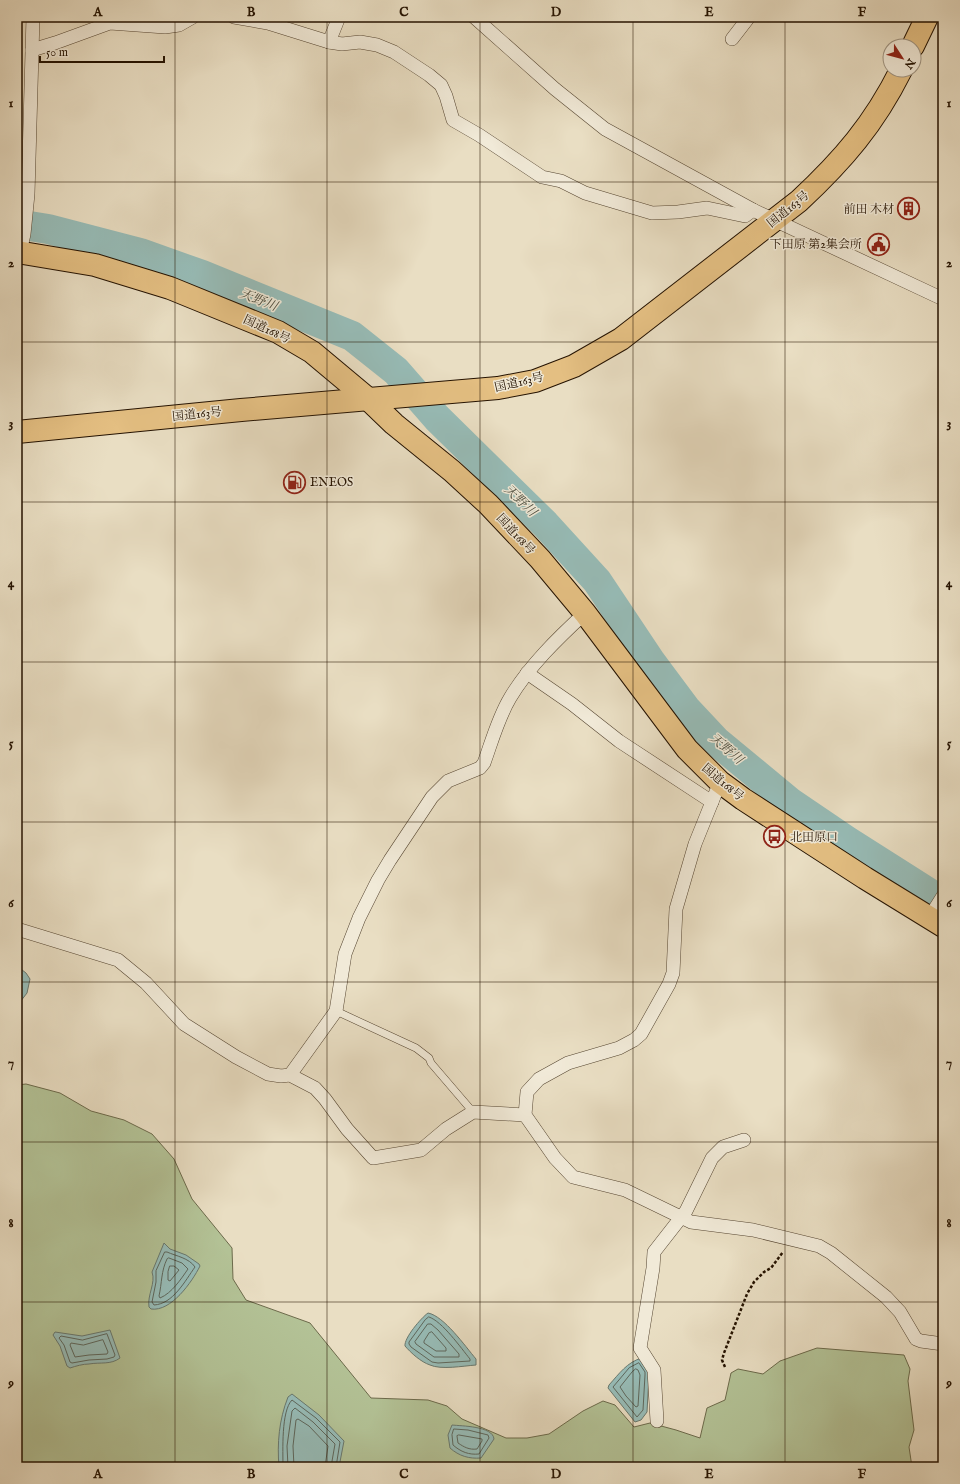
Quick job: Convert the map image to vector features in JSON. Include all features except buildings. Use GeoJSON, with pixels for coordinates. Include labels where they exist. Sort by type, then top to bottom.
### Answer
{"type":"FeatureCollection","features":[{"type":"Feature","properties":{"kind":"highway"},"geometry":{"type":"LineString","coordinates":[[917,38],[927,17]]}},
{"type":"Feature","properties":{"kind":"highway","name":"国道163号"},"geometry":{"type":"LineString","coordinates":[[17,432],[367,398],[498,388],[535,381],[574,366],[621,339],[799,201],[823,179],[866,130],[882,106],[897,78]]}},
{"type":"Feature","properties":{"kind":"highway","name":"国道168号"},"geometry":{"type":"LineString","coordinates":[[20,246],[103,267],[170,288],[278,332],[312,352],[367,398],[394,424],[452,471],[488,504],[540,559],[585,613],[687,749],[720,782],[865,878],[934,920]]}},
{"type":"Feature","properties":{"kind":"street"},"geometry":{"type":"LineString","coordinates":[[20,246],[28,194],[33,17]]}},
{"type":"Feature","properties":{"kind":"street"},"geometry":{"type":"LineString","coordinates":[[32,50],[110,23],[130,21],[165,27],[179,25],[193,17]]}},
{"type":"Feature","properties":{"kind":"street"},"geometry":{"type":"LineString","coordinates":[[234,17],[268,23],[330,42],[342,44],[360,42],[377,45],[394,52],[429,75],[441,85],[453,120],[479,135],[542,177],[561,181],[585,193],[652,213],[678,212],[707,208],[745,216],[753,210]]}},
{"type":"Feature","properties":{"kind":"street"},"geometry":{"type":"LineString","coordinates":[[330,42],[339,17]]}},
{"type":"Feature","properties":{"kind":"street"},"geometry":{"type":"LineString","coordinates":[[474,17],[555,89],[605,130],[753,210],[943,299]]}},
{"type":"Feature","properties":{"kind":"street"},"geometry":{"type":"LineString","coordinates":[[732,39],[749,17]]}},
{"type":"Feature","properties":{"kind":"street"},"geometry":{"type":"LineString","coordinates":[[290,1075],[336,1011],[345,954],[359,918],[378,880],[432,797],[448,781],[480,768],[484,763],[499,721],[507,704],[527,673],[585,613]]}},
{"type":"Feature","properties":{"kind":"street"},"geometry":{"type":"LineString","coordinates":[[527,673],[572,704],[619,741],[712,802]]}},
{"type":"Feature","properties":{"kind":"street"},"geometry":{"type":"LineString","coordinates":[[720,782],[695,844],[676,909],[673,974],[670,984],[641,1034],[620,1048],[568,1064],[539,1079],[527,1092],[525,1114],[555,1158],[573,1177],[626,1190],[690,1222],[752,1230],[819,1246],[831,1253],[886,1297],[900,1312],[916,1339],[943,1344]]}},
{"type":"Feature","properties":{"kind":"street"},"geometry":{"type":"LineString","coordinates":[[934,920],[943,896]]}},
{"type":"Feature","properties":{"kind":"street"},"geometry":{"type":"LineString","coordinates":[[17,930],[118,960],[146,983],[184,1024],[236,1058],[268,1074],[281,1076],[290,1075],[315,1088],[347,1129],[373,1158],[420,1150],[446,1129],[473,1112],[525,1114]]}},
{"type":"Feature","properties":{"kind":"street"},"geometry":{"type":"LineString","coordinates":[[656,1421],[654,1370],[640,1348],[653,1268],[654,1252],[686,1211],[712,1158],[723,1147],[744,1140]]}},
{"type":"Feature","properties":{"kind":"lane"},"geometry":{"type":"LineString","coordinates":[[336,1011],[416,1048],[429,1058],[431,1063],[473,1112]]}},
{"type":"Feature","properties":{"kind":"path"},"geometry":{"type":"LineString","coordinates":[[725,1367],[722,1360],[724,1353],[747,1294],[754,1282],[764,1272],[772,1268],[793,1239]]}},
{"type":"Feature","properties":{"kind":"green space"},"geometry":{"type":"Polygon","coordinates":[[[26,1084],[60,1093],[91,1111],[124,1120],[152,1134],[174,1159],[192,1199],[232,1248],[233,1279],[246,1300],[310,1323],[371,1398],[428,1400],[447,1406],[462,1419],[506,1438],[527,1438],[549,1434],[583,1411],[603,1401],[615,1405],[634,1427],[650,1423],[700,1438],[707,1408],[725,1400],[731,1373],[738,1369],[763,1374],[780,1361],[817,1348],[904,1355],[910,1369],[908,1381],[914,1430],[909,1447],[912,1467],[17,1467],[17,1085],[26,1084]]]}},
{"type":"Feature","properties":{"kind":"water"},"geometry":{"type":"Polygon","coordinates":[[[17,966],[26,973],[30,979],[27,993],[17,1006],[17,966]]]}},
{"type":"Feature","properties":{"kind":"water"},"geometry":{"type":"Polygon","coordinates":[[[164,1243],[170,1249],[186,1255],[200,1266],[192,1280],[180,1295],[166,1306],[159,1309],[151,1309],[149,1307],[149,1298],[153,1280],[152,1272],[164,1243]]]}},
{"type":"Feature","properties":{"kind":"water"},"geometry":{"type":"Polygon","coordinates":[[[428,1313],[441,1320],[454,1332],[476,1359],[476,1365],[452,1367],[435,1366],[420,1360],[407,1349],[405,1342],[407,1338],[421,1319],[428,1313]]]}},
{"type":"Feature","properties":{"kind":"water"},"geometry":{"type":"Polygon","coordinates":[[[110,1330],[120,1358],[113,1362],[84,1364],[70,1368],[67,1366],[60,1346],[53,1335],[55,1332],[82,1336],[110,1330]]]}},
{"type":"Feature","properties":{"kind":"water"},"geometry":{"type":"Polygon","coordinates":[[[642,1358],[649,1375],[647,1412],[641,1420],[635,1422],[608,1388],[624,1369],[632,1362],[642,1358]]]}},
{"type":"Feature","properties":{"kind":"water"},"geometry":{"type":"Polygon","coordinates":[[[292,1394],[319,1415],[344,1441],[339,1467],[279,1467],[278,1449],[281,1423],[288,1397],[292,1394]]]}},
{"type":"Feature","properties":{"kind":"water"},"geometry":{"type":"Polygon","coordinates":[[[452,1425],[483,1429],[488,1431],[494,1439],[481,1458],[464,1456],[450,1448],[448,1435],[452,1425]]]}},
{"type":"Feature","properties":{"kind":"waterway","name":"天野川"},"geometry":{"type":"LineString","coordinates":[[17,224],[48,229],[140,253],[202,275],[352,336],[396,371],[437,418],[545,524],[597,581],[651,662],[686,709],[716,741],[791,803],[847,841],[943,902]]}},
{"type":"Feature","properties":{"kind":"place","name":"前田 木材"},"geometry":{"type":"Point","coordinates":[909,209]}},
{"type":"Feature","properties":{"kind":"place","name":"下田原 第2集会所"},"geometry":{"type":"Point","coordinates":[878,244]}},
{"type":"Feature","properties":{"kind":"place","name":"ENEOS"},"geometry":{"type":"Point","coordinates":[295,482]}},
{"type":"Feature","properties":{"kind":"place","name":"北田原口"},"geometry":{"type":"Point","coordinates":[775,837]}}]}
